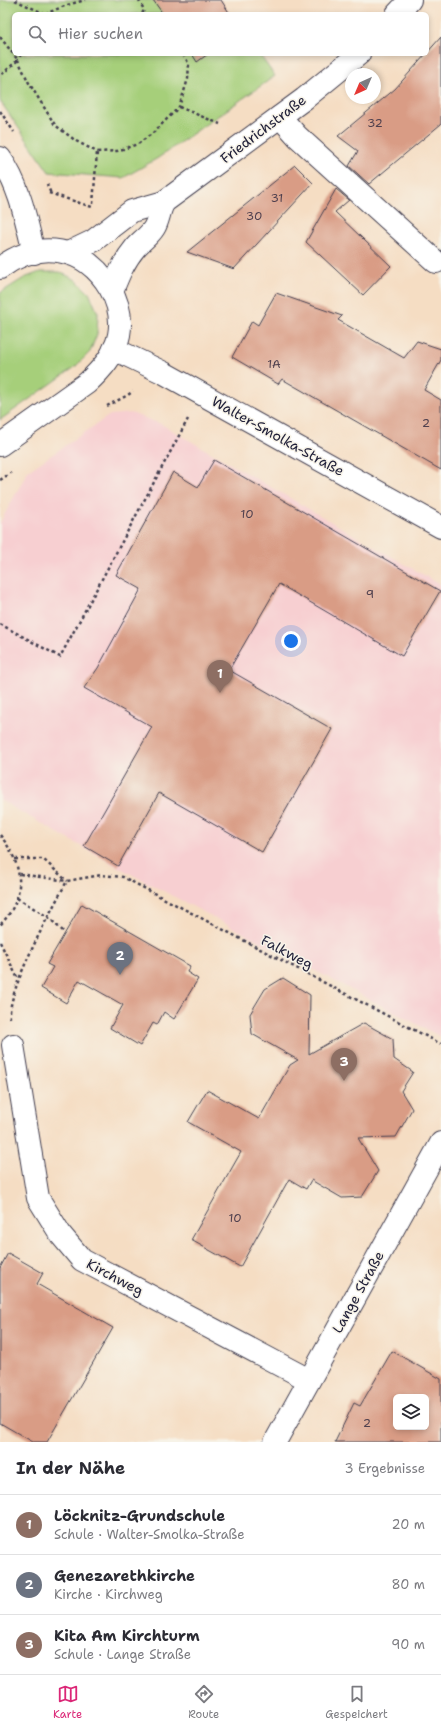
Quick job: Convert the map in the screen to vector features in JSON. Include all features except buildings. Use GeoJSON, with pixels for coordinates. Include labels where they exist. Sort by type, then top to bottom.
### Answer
{"type":"FeatureCollection","features":[{"type":"Feature","properties":{"kind":"street"},"geometry":{"type":"LineString","coordinates":[[399,12],[410,0]]}},
{"type":"Feature","properties":{"kind":"street","name":"Friedrichstraße"},"geometry":{"type":"LineString","coordinates":[[68,253],[93,241],[132,211],[164,202],[280,116],[356,56]]}},
{"type":"Feature","properties":{"kind":"street"},"geometry":{"type":"LineString","coordinates":[[280,116],[298,137],[436,262]]}},
{"type":"Feature","properties":{"kind":"street"},"geometry":{"type":"LineString","coordinates":[[0,158],[8,170],[19,196],[34,253]]}},
{"type":"Feature","properties":{"kind":"street"},"geometry":{"type":"LineString","coordinates":[[112,291],[121,267],[135,247],[144,240],[155,227],[160,208],[164,202]]}},
{"type":"Feature","properties":{"kind":"street"},"geometry":{"type":"LineString","coordinates":[[0,268],[17,258],[34,253],[49,251],[68,253],[81,257],[94,266],[112,291],[118,310],[120,323],[114,349],[108,361],[87,383],[0,445]]}},
{"type":"Feature","properties":{"kind":"street","name":"Walter-Smolka-Straße"},"geometry":{"type":"LineString","coordinates":[[114,349],[150,365],[441,527]]}},
{"type":"Feature","properties":{"kind":"street","name":"Kirchweg"},"geometry":{"type":"LineString","coordinates":[[13,1045],[38,1198],[61,1235],[82,1260],[309,1380]]}},
{"type":"Feature","properties":{"kind":"street","name":"Lange Straße"},"geometry":{"type":"LineString","coordinates":[[275,1442],[441,1143]]}},
{"type":"Feature","properties":{"kind":"path"},"geometry":{"type":"LineString","coordinates":[[15,0],[41,12]]}},
{"type":"Feature","properties":{"kind":"path"},"geometry":{"type":"LineString","coordinates":[[50,12],[66,5],[85,0]]}},
{"type":"Feature","properties":{"kind":"path"},"geometry":{"type":"LineString","coordinates":[[139,0],[144,10],[143,12]]}},
{"type":"Feature","properties":{"kind":"path"},"geometry":{"type":"LineString","coordinates":[[0,37],[12,52]]}},
{"type":"Feature","properties":{"kind":"path"},"geometry":{"type":"LineString","coordinates":[[15,56],[29,83],[55,125],[76,140],[97,152],[117,151],[138,144],[154,132],[179,107],[188,79],[189,64],[184,56]]}},
{"type":"Feature","properties":{"kind":"path"},"geometry":{"type":"LineString","coordinates":[[0,76],[18,60],[20,56]]}},
{"type":"Feature","properties":{"kind":"path"},"geometry":{"type":"LineString","coordinates":[[179,107],[214,120],[226,128]]}},
{"type":"Feature","properties":{"kind":"path"},"geometry":{"type":"LineString","coordinates":[[92,207],[97,152]]}},
{"type":"Feature","properties":{"kind":"path"},"geometry":{"type":"LineString","coordinates":[[0,624],[60,657],[201,393]]}},
{"type":"Feature","properties":{"kind":"path"},"geometry":{"type":"LineString","coordinates":[[0,835],[11,849],[20,874],[17,898],[13,908],[0,925]]}},
{"type":"Feature","properties":{"kind":"path"},"geometry":{"type":"LineString","coordinates":[[13,1045],[9,1012],[19,979],[67,881],[42,859],[15,859]]}},
{"type":"Feature","properties":{"kind":"path","name":"Falkweg"},"geometry":{"type":"LineString","coordinates":[[20,874],[67,881],[101,875],[123,878],[441,1044]]}},
{"type":"Feature","properties":{"kind":"path"},"geometry":{"type":"LineString","coordinates":[[17,898],[48,918],[65,933]]}},
{"type":"Feature","properties":{"kind":"path"},"geometry":{"type":"LineString","coordinates":[[0,942],[19,979]]}},
{"type":"Feature","properties":{"kind":"shaded area"},"geometry":{"type":"Polygon","coordinates":[[[131,413],[161,424],[441,585],[441,1037],[114,865],[0,800],[0,523],[28,471],[110,415],[131,413]]]}},
{"type":"Feature","properties":{"kind":"green space"},"geometry":{"type":"Polygon","coordinates":[[[0,0],[153,0],[162,12],[12,12],[12,56],[193,56],[197,62],[205,56],[260,56],[275,76],[158,158],[123,178],[49,172],[0,101],[0,0]]]}},
{"type":"Feature","properties":{"kind":"green space"},"geometry":{"type":"Polygon","coordinates":[[[40,272],[60,272],[76,280],[89,293],[98,313],[97,334],[90,352],[75,367],[0,420],[0,293],[24,278],[40,272]]]}},
{"type":"Feature","properties":{"kind":"place","name":"Löcknitz-Grundschule"},"geometry":{"type":"Point","coordinates":[220,693]}},
{"type":"Feature","properties":{"kind":"place","name":"Genezarethkirche"},"geometry":{"type":"Point","coordinates":[120,975]}},
{"type":"Feature","properties":{"kind":"place","name":"Kita Am Kirchturm"},"geometry":{"type":"Point","coordinates":[344,1081]}}]}
